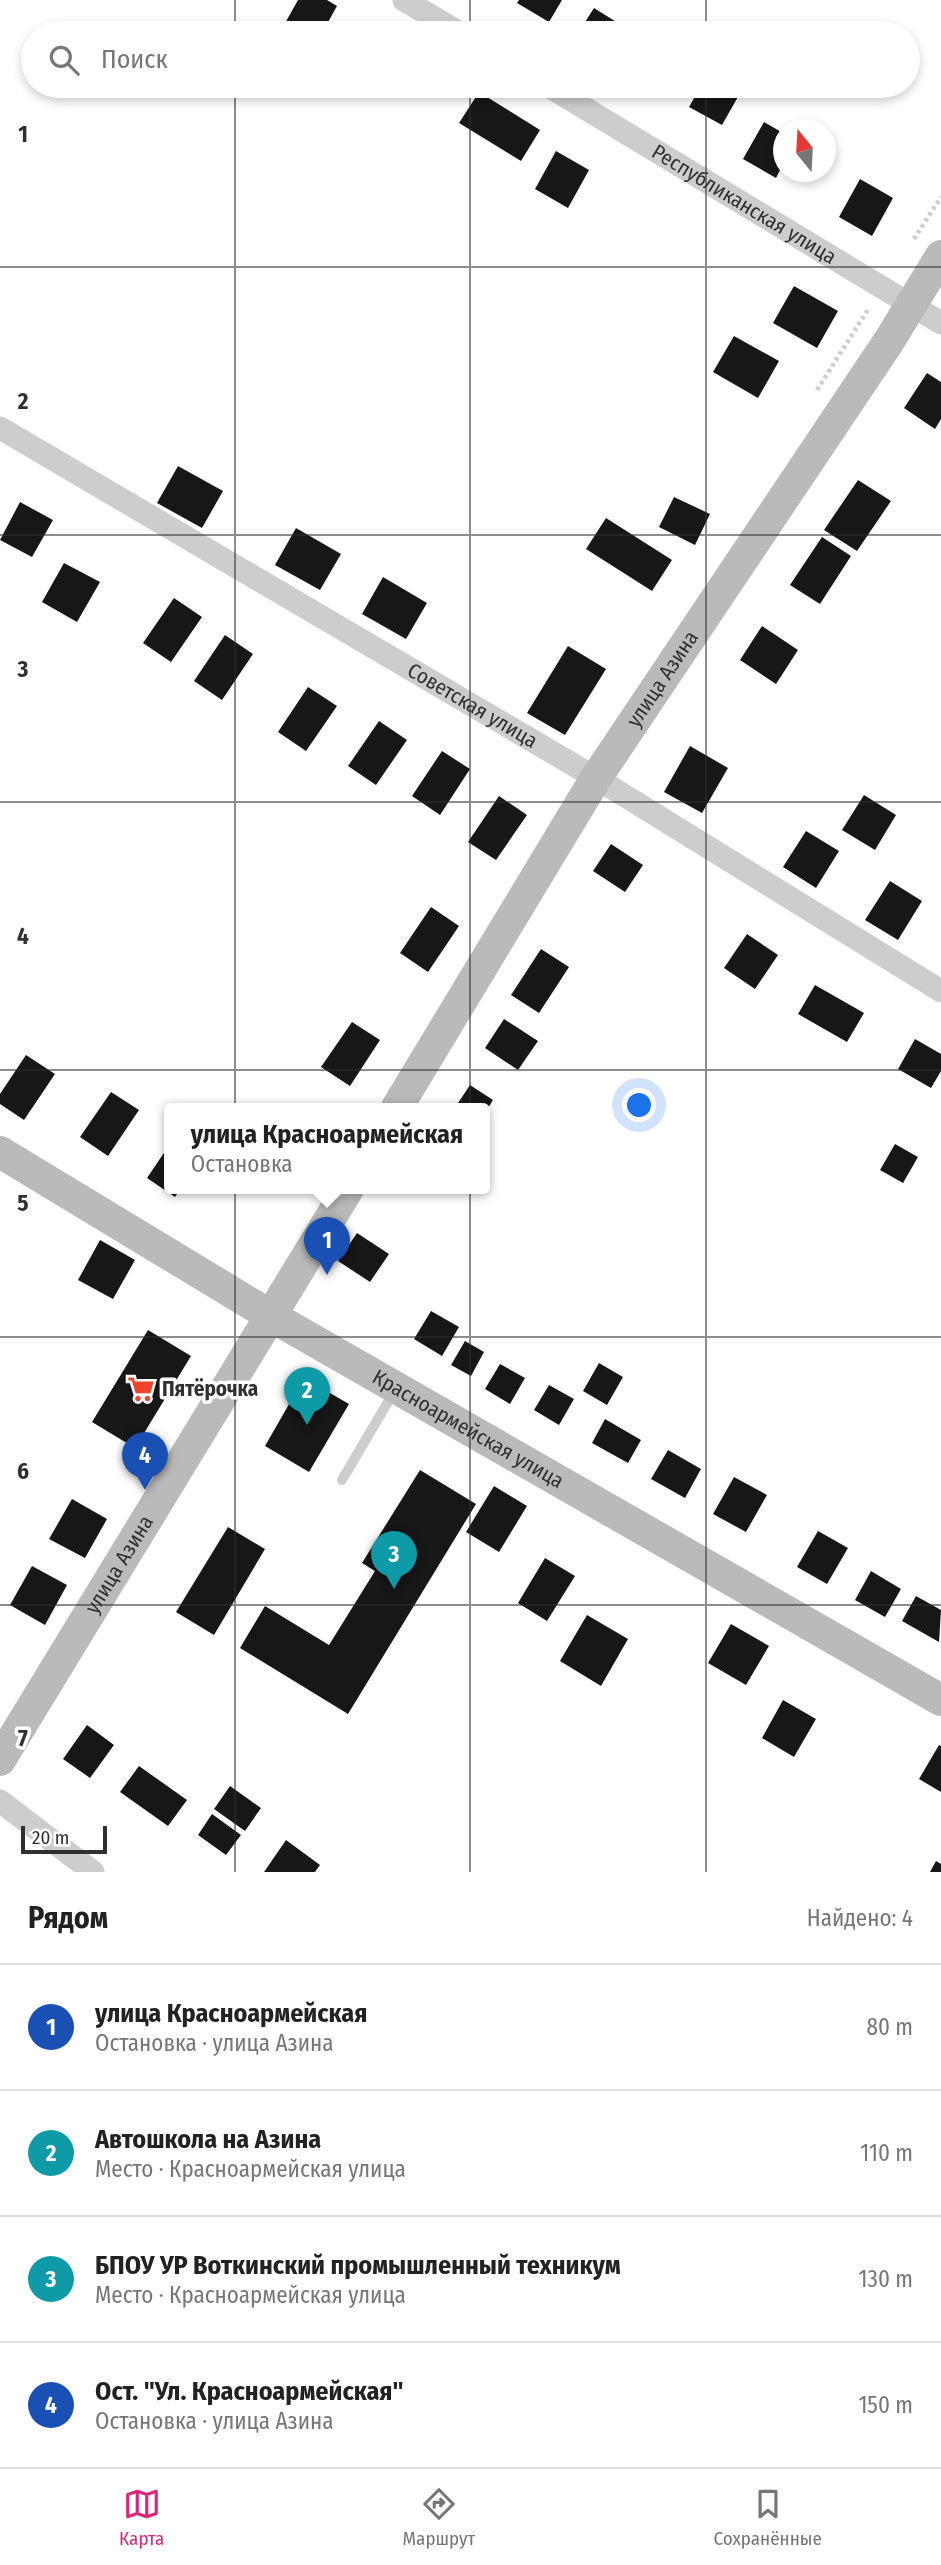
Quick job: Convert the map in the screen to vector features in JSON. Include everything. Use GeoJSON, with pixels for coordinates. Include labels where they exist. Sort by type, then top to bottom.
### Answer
{"type":"FeatureCollection","features":[{"type":"Feature","properties":{"kind":"main road","name":"улица Азина"},"geometry":{"type":"LineString","coordinates":[[400,1103],[596,778],[889,341],[941,256]]}},
{"type":"Feature","properties":{"kind":"main road","name":"Красноармейская улица"},"geometry":{"type":"LineString","coordinates":[[0,1152],[271,1316],[941,1700]]}},
{"type":"Feature","properties":{"kind":"main road","name":"улица Азина"},"geometry":{"type":"LineString","coordinates":[[0,1760],[345,1194]]}},
{"type":"Feature","properties":{"kind":"street"},"geometry":{"type":"LineString","coordinates":[[404,0],[440,21]]}},
{"type":"Feature","properties":{"kind":"street","name":"Республиканская улица"},"geometry":{"type":"LineString","coordinates":[[568,98],[941,323]]}},
{"type":"Feature","properties":{"kind":"street","name":"Советская улица"},"geometry":{"type":"LineString","coordinates":[[0,428],[596,778],[941,991]]}},
{"type":"Feature","properties":{"kind":"street"},"geometry":{"type":"LineString","coordinates":[[0,1801],[93,1872]]}},
{"type":"Feature","properties":{"kind":"lane"},"geometry":{"type":"LineString","coordinates":[[342,1480],[396,1387]]}},
{"type":"Feature","properties":{"kind":"building"},"geometry":{"type":"Polygon","coordinates":[[[298,0],[327,0],[337,6],[329,21],[286,21],[298,0]]]}},
{"type":"Feature","properties":{"kind":"building"},"geometry":{"type":"Polygon","coordinates":[[[519,0],[562,0],[550,21],[517,3],[519,0]]]}},
{"type":"Feature","properties":{"kind":"building"},"geometry":{"type":"Polygon","coordinates":[[[594,8],[615,21],[586,21],[594,8]]]}},
{"type":"Feature","properties":{"kind":"building"},"geometry":{"type":"Polygon","coordinates":[[[475,98],[489,98],[540,130],[521,161],[459,123],[475,98]]]}},
{"type":"Feature","properties":{"kind":"building"},"geometry":{"type":"Polygon","coordinates":[[[694,98],[737,98],[722,125],[689,107],[694,98]]]}},
{"type":"Feature","properties":{"kind":"building"},"geometry":{"type":"Polygon","coordinates":[[[764,122],[773,127],[773,176],[743,159],[764,122]]]}},
{"type":"Feature","properties":{"kind":"building"},"geometry":{"type":"Polygon","coordinates":[[[556,151],[589,170],[568,208],[535,189],[556,151]]]}},
{"type":"Feature","properties":{"kind":"building"},"geometry":{"type":"Polygon","coordinates":[[[860,179],[893,198],[872,236],[839,217],[860,179]]]}},
{"type":"Feature","properties":{"kind":"building"},"geometry":{"type":"Polygon","coordinates":[[[794,286],[838,311],[817,348],[773,323],[794,286]]]}},
{"type":"Feature","properties":{"kind":"building"},"geometry":{"type":"Polygon","coordinates":[[[734,336],[779,361],[758,398],[713,372],[734,336]]]}},
{"type":"Feature","properties":{"kind":"building"},"geometry":{"type":"Polygon","coordinates":[[[927,373],[941,382],[941,419],[935,429],[904,408],[927,373]]]}},
{"type":"Feature","properties":{"kind":"building"},"geometry":{"type":"Polygon","coordinates":[[[178,466],[223,491],[202,528],[157,503],[178,466]]]}},
{"type":"Feature","properties":{"kind":"building"},"geometry":{"type":"Polygon","coordinates":[[[858,480],[891,501],[857,551],[824,530],[858,480]]]}},
{"type":"Feature","properties":{"kind":"building"},"geometry":{"type":"Polygon","coordinates":[[[674,497],[710,514],[695,545],[659,527],[674,497]]]}},
{"type":"Feature","properties":{"kind":"building"},"geometry":{"type":"Polygon","coordinates":[[[20,502],[53,520],[32,557],[0,540],[20,502]]]}},
{"type":"Feature","properties":{"kind":"building"},"geometry":{"type":"Polygon","coordinates":[[[606,518],[672,560],[652,591],[586,549],[606,518]]]}},
{"type":"Feature","properties":{"kind":"building"},"geometry":{"type":"Polygon","coordinates":[[[296,528],[341,554],[320,590],[275,565],[296,528]]]}},
{"type":"Feature","properties":{"kind":"building"},"geometry":{"type":"Polygon","coordinates":[[[822,537],[851,556],[820,604],[790,585],[822,537]]]}},
{"type":"Feature","properties":{"kind":"building"},"geometry":{"type":"Polygon","coordinates":[[[64,563],[100,582],[77,622],[42,602],[64,563]]]}},
{"type":"Feature","properties":{"kind":"building"},"geometry":{"type":"Polygon","coordinates":[[[383,577],[427,603],[406,639],[362,614],[383,577]]]}},
{"type":"Feature","properties":{"kind":"building"},"geometry":{"type":"Polygon","coordinates":[[[174,598],[202,617],[171,662],[143,643],[174,598]]]}},
{"type":"Feature","properties":{"kind":"building"},"geometry":{"type":"Polygon","coordinates":[[[762,626],[798,650],[776,684],[740,660],[762,626]]]}},
{"type":"Feature","properties":{"kind":"building"},"geometry":{"type":"Polygon","coordinates":[[[225,635],[253,654],[222,700],[194,681],[225,635]]]}},
{"type":"Feature","properties":{"kind":"building"},"geometry":{"type":"Polygon","coordinates":[[[568,646],[606,669],[565,735],[527,713],[568,646]]]}},
{"type":"Feature","properties":{"kind":"building"},"geometry":{"type":"Polygon","coordinates":[[[308,687],[337,706],[306,751],[278,732],[308,687]]]}},
{"type":"Feature","properties":{"kind":"building"},"geometry":{"type":"Polygon","coordinates":[[[379,721],[407,740],[376,785],[348,766],[379,721]]]}},
{"type":"Feature","properties":{"kind":"building"},"geometry":{"type":"Polygon","coordinates":[[[690,746],[728,768],[702,813],[664,792],[690,746]]]}},
{"type":"Feature","properties":{"kind":"building"},"geometry":{"type":"Polygon","coordinates":[[[442,751],[470,769],[440,815],[412,796],[442,751]]]}},
{"type":"Feature","properties":{"kind":"building"},"geometry":{"type":"Polygon","coordinates":[[[864,795],[896,815],[875,850],[842,830],[864,795]]]}},
{"type":"Feature","properties":{"kind":"building"},"geometry":{"type":"Polygon","coordinates":[[[499,796],[527,815],[496,860],[468,842],[499,796]]]}},
{"type":"Feature","properties":{"kind":"building"},"geometry":{"type":"Polygon","coordinates":[[[806,831],[839,851],[816,888],[783,867],[806,831]]]}},
{"type":"Feature","properties":{"kind":"building"},"geometry":{"type":"Polygon","coordinates":[[[611,844],[643,865],[625,892],[593,871],[611,844]]]}},
{"type":"Feature","properties":{"kind":"building"},"geometry":{"type":"Polygon","coordinates":[[[890,881],[922,901],[898,940],[865,920],[890,881]]]}},
{"type":"Feature","properties":{"kind":"building"},"geometry":{"type":"Polygon","coordinates":[[[431,907],[459,926],[428,972],[400,953],[431,907]]]}},
{"type":"Feature","properties":{"kind":"building"},"geometry":{"type":"Polygon","coordinates":[[[747,934],[778,955],[755,989],[724,968],[747,934]]]}},
{"type":"Feature","properties":{"kind":"building"},"geometry":{"type":"Polygon","coordinates":[[[541,949],[569,967],[539,1013],[511,995],[541,949]]]}},
{"type":"Feature","properties":{"kind":"building"},"geometry":{"type":"Polygon","coordinates":[[[815,985],[864,1013],[847,1042],[798,1014],[815,985]]]}},
{"type":"Feature","properties":{"kind":"building"},"geometry":{"type":"Polygon","coordinates":[[[504,1019],[538,1041],[518,1070],[485,1048],[504,1019]]]}},
{"type":"Feature","properties":{"kind":"building"},"geometry":{"type":"Polygon","coordinates":[[[352,1022],[380,1040],[350,1086],[321,1067],[352,1022]]]}},
{"type":"Feature","properties":{"kind":"building"},"geometry":{"type":"Polygon","coordinates":[[[915,1039],[941,1054],[941,1071],[931,1088],[898,1069],[915,1039]]]}},
{"type":"Feature","properties":{"kind":"building"},"geometry":{"type":"Polygon","coordinates":[[[26,1055],[55,1074],[24,1120],[0,1104],[0,1094],[26,1055]]]}},
{"type":"Feature","properties":{"kind":"building"},"geometry":{"type":"Polygon","coordinates":[[[470,1085],[493,1100],[490,1105],[458,1103],[470,1085]]]}},
{"type":"Feature","properties":{"kind":"building"},"geometry":{"type":"Polygon","coordinates":[[[111,1092],[139,1110],[108,1156],[80,1137],[111,1092]]]}},
{"type":"Feature","properties":{"kind":"building"},"geometry":{"type":"Polygon","coordinates":[[[895,1144],[918,1157],[903,1183],[880,1170],[895,1144]]]}},
{"type":"Feature","properties":{"kind":"building"},"geometry":{"type":"Polygon","coordinates":[[[164,1153],[164,1190],[147,1178],[164,1153]]]}},
{"type":"Feature","properties":{"kind":"building"},"geometry":{"type":"Polygon","coordinates":[[[357,1233],[389,1254],[370,1282],[338,1261],[357,1233]]]}},
{"type":"Feature","properties":{"kind":"building"},"geometry":{"type":"Polygon","coordinates":[[[100,1240],[135,1260],[113,1299],[78,1280],[100,1240]]]}},
{"type":"Feature","properties":{"kind":"building"},"geometry":{"type":"Polygon","coordinates":[[[431,1311],[459,1327],[442,1356],[414,1339],[431,1311]]]}},
{"type":"Feature","properties":{"kind":"building","name":"Пятёрочка"},"geometry":{"type":"Polygon","coordinates":[[[148,1330],[191,1356],[135,1448],[92,1422],[148,1330]]]}},
{"type":"Feature","properties":{"kind":"building"},"geometry":{"type":"Polygon","coordinates":[[[465,1341],[484,1352],[471,1376],[451,1365],[465,1341]]]}},
{"type":"Feature","properties":{"kind":"building"},"geometry":{"type":"Polygon","coordinates":[[[599,1363],[623,1377],[607,1405],[583,1391],[599,1363]]]}},
{"type":"Feature","properties":{"kind":"building"},"geometry":{"type":"Polygon","coordinates":[[[500,1364],[525,1378],[510,1404],[485,1389],[500,1364]]]}},
{"type":"Feature","properties":{"kind":"building"},"geometry":{"type":"Polygon","coordinates":[[[304,1378],[349,1404],[309,1472],[265,1446],[304,1378]]]}},
{"type":"Feature","properties":{"kind":"building"},"geometry":{"type":"Polygon","coordinates":[[[549,1385],[574,1399],[559,1425],[534,1410],[549,1385]]]}},
{"type":"Feature","properties":{"kind":"building"},"geometry":{"type":"Polygon","coordinates":[[[605,1419],[641,1440],[628,1463],[592,1443],[605,1419]]]}},
{"type":"Feature","properties":{"kind":"building"},"geometry":{"type":"Polygon","coordinates":[[[668,1450],[701,1469],[685,1498],[651,1479],[668,1450]]]}},
{"type":"Feature","properties":{"kind":"building"},"geometry":{"type":"Polygon","coordinates":[[[420,1470],[476,1504],[348,1714],[240,1648],[265,1606],[329,1645],[375,1571],[362,1563],[420,1470]]]}},
{"type":"Feature","properties":{"kind":"building"},"geometry":{"type":"Polygon","coordinates":[[[734,1477],[767,1495],[746,1532],[713,1514],[734,1477]]]}},
{"type":"Feature","properties":{"kind":"building"},"geometry":{"type":"Polygon","coordinates":[[[494,1486],[527,1506],[499,1552],[466,1532],[494,1486]]]}},
{"type":"Feature","properties":{"kind":"building"},"geometry":{"type":"Polygon","coordinates":[[[72,1499],[107,1519],[85,1558],[49,1539],[72,1499]]]}},
{"type":"Feature","properties":{"kind":"building"},"geometry":{"type":"Polygon","coordinates":[[[228,1527],[265,1549],[214,1635],[176,1612],[228,1527]]]}},
{"type":"Feature","properties":{"kind":"building"},"geometry":{"type":"Polygon","coordinates":[[[818,1531],[848,1548],[827,1584],[797,1567],[818,1531]]]}},
{"type":"Feature","properties":{"kind":"building"},"geometry":{"type":"Polygon","coordinates":[[[545,1558],[575,1576],[547,1621],[518,1603],[545,1558]]]}},
{"type":"Feature","properties":{"kind":"building"},"geometry":{"type":"Polygon","coordinates":[[[32,1566],[67,1585],[45,1625],[10,1605],[32,1566]]]}},
{"type":"Feature","properties":{"kind":"building"},"geometry":{"type":"Polygon","coordinates":[[[871,1571],[901,1589],[885,1617],[855,1600],[871,1571]]]}},
{"type":"Feature","properties":{"kind":"building"},"geometry":{"type":"Polygon","coordinates":[[[916,1596],[941,1610],[939,1642],[902,1621],[916,1596]]]}},
{"type":"Feature","properties":{"kind":"building"},"geometry":{"type":"Polygon","coordinates":[[[587,1615],[628,1639],[601,1686],[560,1661],[587,1615]]]}},
{"type":"Feature","properties":{"kind":"building"},"geometry":{"type":"Polygon","coordinates":[[[731,1624],[769,1646],[746,1685],[708,1663],[731,1624]]]}},
{"type":"Feature","properties":{"kind":"building"},"geometry":{"type":"Polygon","coordinates":[[[783,1700],[816,1719],[794,1757],[762,1738],[783,1700]]]}},
{"type":"Feature","properties":{"kind":"building"},"geometry":{"type":"Polygon","coordinates":[[[87,1725],[114,1745],[90,1778],[63,1759],[87,1725]]]}},
{"type":"Feature","properties":{"kind":"building"},"geometry":{"type":"Polygon","coordinates":[[[939,1745],[941,1746],[941,1792],[919,1779],[939,1745]]]}},
{"type":"Feature","properties":{"kind":"building"},"geometry":{"type":"Polygon","coordinates":[[[139,1766],[187,1800],[168,1826],[120,1792],[139,1766]]]}},
{"type":"Feature","properties":{"kind":"building"},"geometry":{"type":"Polygon","coordinates":[[[230,1786],[261,1808],[245,1831],[214,1809],[230,1786]]]}},
{"type":"Feature","properties":{"kind":"building"},"geometry":{"type":"Polygon","coordinates":[[[212,1814],[241,1835],[226,1855],[198,1835],[212,1814]]]}},
{"type":"Feature","properties":{"kind":"building"},"geometry":{"type":"Polygon","coordinates":[[[286,1840],[320,1865],[315,1872],[264,1872],[286,1840]]]}},
{"type":"Feature","properties":{"kind":"building"},"geometry":{"type":"Polygon","coordinates":[[[936,1861],[941,1864],[941,1872],[930,1872],[936,1861]]]}},
{"type":"Feature","properties":{"kind":"place","name":"улица Красноармейская"},"geometry":{"type":"Point","coordinates":[327,1275]}},
{"type":"Feature","properties":{"kind":"place","name":"Пятёрочка"},"geometry":{"type":"Point","coordinates":[141,1389]}},
{"type":"Feature","properties":{"kind":"place","name":"Автошкола на Азина"},"geometry":{"type":"Point","coordinates":[307,1425]}},
{"type":"Feature","properties":{"kind":"place","name":"Ост. \"Ул. Красноармейская\""},"geometry":{"type":"Point","coordinates":[145,1490]}},
{"type":"Feature","properties":{"kind":"place","name":"БПОУ УР Воткинский промышленный техникум"},"geometry":{"type":"Point","coordinates":[394,1589]}}]}
